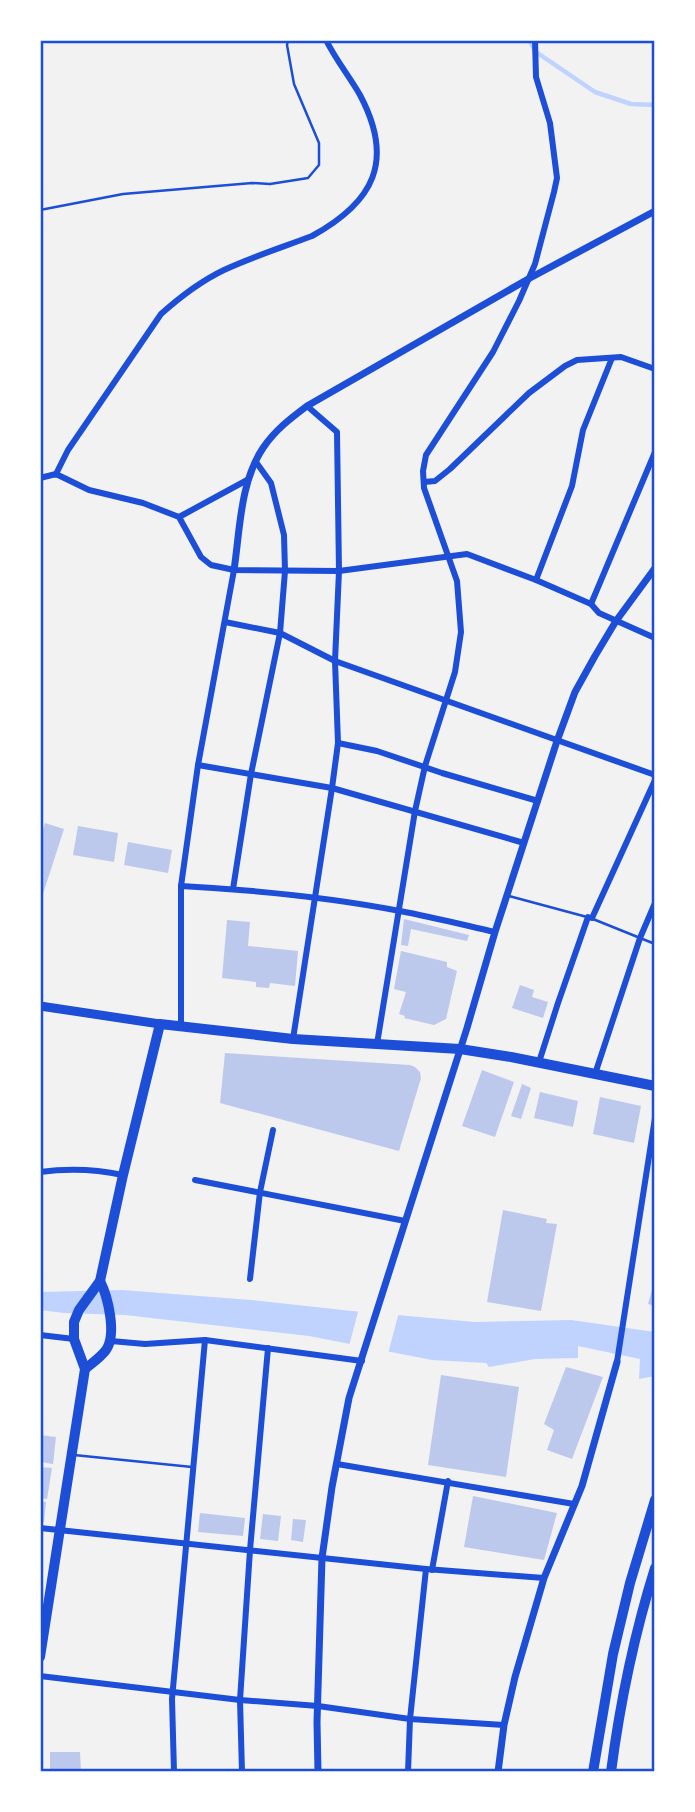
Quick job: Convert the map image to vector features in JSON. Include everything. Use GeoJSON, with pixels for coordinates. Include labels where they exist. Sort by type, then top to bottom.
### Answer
{"type":"FeatureCollection","features":[{"type":"Feature","properties":{"kind":"main road"},"geometry":{"type":"LineString","coordinates":[[40,1006],[181,1027],[293,1039],[460,1048],[655,1086]]}},
{"type":"Feature","properties":{"kind":"main road"},"geometry":{"type":"LineString","coordinates":[[40,1657],[85,1369],[74,1339],[74,1322],[100,1281],[160,1024]]}},
{"type":"Feature","properties":{"kind":"main road"},"geometry":{"type":"LineString","coordinates":[[85,1369],[106,1350],[111,1340],[106,1294],[100,1281]]}},
{"type":"Feature","properties":{"kind":"main road"},"geometry":{"type":"LineString","coordinates":[[593,1772],[613,1654],[630,1583],[655,1500]]}},
{"type":"Feature","properties":{"kind":"main road"},"geometry":{"type":"LineString","coordinates":[[611,1772],[629,1661],[655,1568]]}},
{"type":"Feature","properties":{"kind":"street"},"geometry":{"type":"LineString","coordinates":[[56,474],[68,450],[161,314],[196,286],[225,270],[324,229],[352,208],[369,186],[378,155],[376,134],[359,94],[326,40]]}},
{"type":"Feature","properties":{"kind":"street"},"geometry":{"type":"LineString","coordinates":[[377,1044],[415,811],[425,766],[454,672],[461,632],[457,580],[424,488],[423,471],[426,455],[493,352],[530,278],[557,178],[550,123],[536,77],[535,40]]}},
{"type":"Feature","properties":{"kind":"street"},"geometry":{"type":"LineString","coordinates":[[181,1027],[181,886],[198,765],[225,622],[244,500],[249,479],[262,449],[288,420],[307,406],[530,278],[655,211]]}},
{"type":"Feature","properties":{"kind":"street"},"geometry":{"type":"LineString","coordinates":[[424,482],[435,481],[450,470],[529,393],[577,360],[621,357],[655,369]]}},
{"type":"Feature","properties":{"kind":"street"},"geometry":{"type":"LineString","coordinates":[[536,580],[572,486],[583,430],[612,358]]}},
{"type":"Feature","properties":{"kind":"street"},"geometry":{"type":"LineString","coordinates":[[293,1039],[338,743],[335,661],[339,571],[337,432],[307,406]]}},
{"type":"Feature","properties":{"kind":"street"},"geometry":{"type":"LineString","coordinates":[[591,604],[655,452]]}},
{"type":"Feature","properties":{"kind":"street"},"geometry":{"type":"LineString","coordinates":[[233,889],[251,774],[280,633],[285,571],[284,535],[271,483],[256,462]]}},
{"type":"Feature","properties":{"kind":"street"},"geometry":{"type":"LineString","coordinates":[[40,478],[56,474],[89,490],[143,503],[179,517],[201,557],[211,565],[234,570],[339,571],[467,554],[591,604],[599,613],[655,638]]}},
{"type":"Feature","properties":{"kind":"street"},"geometry":{"type":"LineString","coordinates":[[179,517],[249,479]]}},
{"type":"Feature","properties":{"kind":"street"},"geometry":{"type":"LineString","coordinates":[[318,1772],[322,1558],[332,1486],[349,1398],[495,932],[575,692],[615,621],[655,568]]}},
{"type":"Feature","properties":{"kind":"street"},"geometry":{"type":"LineString","coordinates":[[225,622],[280,633],[335,661],[655,778],[590,918],[539,1062]]}},
{"type":"Feature","properties":{"kind":"street"},"geometry":{"type":"LineString","coordinates":[[338,743],[377,751],[538,801]]}},
{"type":"Feature","properties":{"kind":"street"},"geometry":{"type":"LineString","coordinates":[[198,765],[332,788],[524,844]]}},
{"type":"Feature","properties":{"kind":"street"},"geometry":{"type":"LineString","coordinates":[[181,886],[315,898],[398,911],[495,932]]}},
{"type":"Feature","properties":{"kind":"street"},"geometry":{"type":"LineString","coordinates":[[595,1074],[640,938],[655,903]]}},
{"type":"Feature","properties":{"kind":"street"},"geometry":{"type":"LineString","coordinates":[[498,1772],[504,1725],[515,1677],[544,1578],[582,1486],[617,1362],[655,1118]]}},
{"type":"Feature","properties":{"kind":"street"},"geometry":{"type":"LineString","coordinates":[[250,1279],[260,1192],[273,1130]]}},
{"type":"Feature","properties":{"kind":"street"},"geometry":{"type":"LineString","coordinates":[[40,1172],[87,1169],[123,1175]]}},
{"type":"Feature","properties":{"kind":"street"},"geometry":{"type":"LineString","coordinates":[[195,1180],[405,1221]]}},
{"type":"Feature","properties":{"kind":"street"},"geometry":{"type":"LineString","coordinates":[[40,1335],[74,1339]]}},
{"type":"Feature","properties":{"kind":"street"},"geometry":{"type":"LineString","coordinates":[[111,1340],[145,1343],[205,1340],[363,1357]]}},
{"type":"Feature","properties":{"kind":"street"},"geometry":{"type":"LineString","coordinates":[[174,1772],[173,1691],[205,1340]]}},
{"type":"Feature","properties":{"kind":"street"},"geometry":{"type":"LineString","coordinates":[[242,1772],[240,1700],[268,1348]]}},
{"type":"Feature","properties":{"kind":"street"},"geometry":{"type":"LineString","coordinates":[[337,1464],[574,1504]]}},
{"type":"Feature","properties":{"kind":"street"},"geometry":{"type":"LineString","coordinates":[[408,1772],[410,1719],[429,1570],[448,1481]]}},
{"type":"Feature","properties":{"kind":"street"},"geometry":{"type":"LineString","coordinates":[[40,1528],[429,1570],[544,1578]]}},
{"type":"Feature","properties":{"kind":"street"},"geometry":{"type":"LineString","coordinates":[[40,1676],[240,1700],[318,1706],[410,1719],[504,1725]]}},
{"type":"Feature","properties":{"kind":"lane"},"geometry":{"type":"LineString","coordinates":[[508,896],[590,918],[655,944]]}},
{"type":"Feature","properties":{"kind":"lane"},"geometry":{"type":"LineString","coordinates":[[72,1455],[192,1467]]}},
{"type":"Feature","properties":{"kind":"path"},"geometry":{"type":"LineString","coordinates":[[40,211],[123,194],[252,183],[270,184],[308,178],[319,165],[319,143],[294,84],[288,40]]}},
{"type":"Feature","properties":{"kind":"water"},"geometry":{"type":"Polygon","coordinates":[[[122,1290],[475,1322],[571,1320],[655,1332],[655,1376],[639,1379],[640,1359],[578,1346],[578,1358],[535,1359],[489,1367],[486,1363],[432,1360],[309,1336],[125,1315],[40,1310],[40,1292],[122,1290]]]}},
{"type":"Feature","properties":{"kind":"pier"},"geometry":{"type":"Polygon","coordinates":[[[359,1308],[399,1312],[388,1354],[349,1346],[359,1308]]]}},
{"type":"Feature","properties":{"kind":"building"},"geometry":{"type":"Polygon","coordinates":[[[45,823],[64,829],[41,900],[40,839],[45,823]]]}},
{"type":"Feature","properties":{"kind":"building"},"geometry":{"type":"Polygon","coordinates":[[[78,826],[118,833],[114,862],[73,855],[78,826]]]}},
{"type":"Feature","properties":{"kind":"building"},"geometry":{"type":"Polygon","coordinates":[[[128,842],[172,850],[168,873],[124,865],[128,842]]]}},
{"type":"Feature","properties":{"kind":"building"},"geometry":{"type":"Polygon","coordinates":[[[404,919],[469,935],[467,941],[411,929],[408,946],[401,945],[404,919]]]}},
{"type":"Feature","properties":{"kind":"building"},"geometry":{"type":"Polygon","coordinates":[[[227,920],[250,922],[248,946],[298,951],[295,986],[270,983],[269,988],[256,987],[256,982],[222,978],[227,920]]]}},
{"type":"Feature","properties":{"kind":"building"},"geometry":{"type":"Polygon","coordinates":[[[401,951],[447,962],[447,967],[457,971],[446,1019],[434,1025],[404,1018],[405,1016],[399,1014],[406,992],[394,989],[401,951]]]}},
{"type":"Feature","properties":{"kind":"building"},"geometry":{"type":"Polygon","coordinates":[[[520,985],[534,990],[532,997],[548,1002],[543,1018],[512,1008],[520,985]]]}},
{"type":"Feature","properties":{"kind":"building"},"geometry":{"type":"Polygon","coordinates":[[[225,1053],[415,1067],[421,1078],[399,1151],[220,1103],[225,1053]]]}},
{"type":"Feature","properties":{"kind":"building"},"geometry":{"type":"Polygon","coordinates":[[[482,1070],[514,1082],[495,1137],[462,1126],[482,1070]]]}},
{"type":"Feature","properties":{"kind":"building"},"geometry":{"type":"Polygon","coordinates":[[[522,1084],[531,1088],[521,1119],[511,1116],[522,1084]]]}},
{"type":"Feature","properties":{"kind":"building"},"geometry":{"type":"Polygon","coordinates":[[[540,1092],[578,1101],[573,1127],[534,1118],[540,1092]]]}},
{"type":"Feature","properties":{"kind":"building"},"geometry":{"type":"Polygon","coordinates":[[[600,1097],[641,1106],[634,1143],[593,1134],[600,1097]]]}},
{"type":"Feature","properties":{"kind":"building"},"geometry":{"type":"Polygon","coordinates":[[[503,1210],[547,1219],[546,1223],[557,1224],[541,1311],[487,1302],[503,1210]]]}},
{"type":"Feature","properties":{"kind":"building"},"geometry":{"type":"Polygon","coordinates":[[[655,1283],[655,1306],[648,1304],[655,1283]]]}},
{"type":"Feature","properties":{"kind":"building"},"geometry":{"type":"Polygon","coordinates":[[[566,1367],[603,1377],[572,1459],[547,1450],[554,1430],[544,1424],[566,1367]]]}},
{"type":"Feature","properties":{"kind":"building"},"geometry":{"type":"Polygon","coordinates":[[[441,1375],[519,1387],[506,1477],[428,1465],[441,1375]]]}},
{"type":"Feature","properties":{"kind":"building"},"geometry":{"type":"Polygon","coordinates":[[[40,1435],[56,1437],[53,1464],[40,1462],[40,1435]]]}},
{"type":"Feature","properties":{"kind":"building"},"geometry":{"type":"Polygon","coordinates":[[[40,1467],[52,1468],[47,1499],[40,1498],[40,1467]]]}},
{"type":"Feature","properties":{"kind":"building"},"geometry":{"type":"Polygon","coordinates":[[[473,1496],[557,1513],[544,1560],[464,1547],[473,1496]]]}},
{"type":"Feature","properties":{"kind":"building"},"geometry":{"type":"Polygon","coordinates":[[[40,1501],[46,1502],[44,1522],[40,1522],[40,1501]]]}},
{"type":"Feature","properties":{"kind":"building"},"geometry":{"type":"Polygon","coordinates":[[[200,1513],[245,1518],[243,1536],[198,1532],[200,1513]]]}},
{"type":"Feature","properties":{"kind":"building"},"geometry":{"type":"Polygon","coordinates":[[[263,1514],[281,1516],[278,1541],[260,1539],[263,1514]]]}},
{"type":"Feature","properties":{"kind":"building"},"geometry":{"type":"Polygon","coordinates":[[[293,1519],[306,1520],[303,1542],[291,1540],[293,1519]]]}},
{"type":"Feature","properties":{"kind":"building"},"geometry":{"type":"Polygon","coordinates":[[[50,1752],[80,1752],[81,1772],[50,1772],[50,1752]]]}},
{"type":"Feature","properties":{"kind":"waterway"},"geometry":{"type":"LineString","coordinates":[[529,40],[536,52],[595,92],[631,104],[655,105]]}}]}
